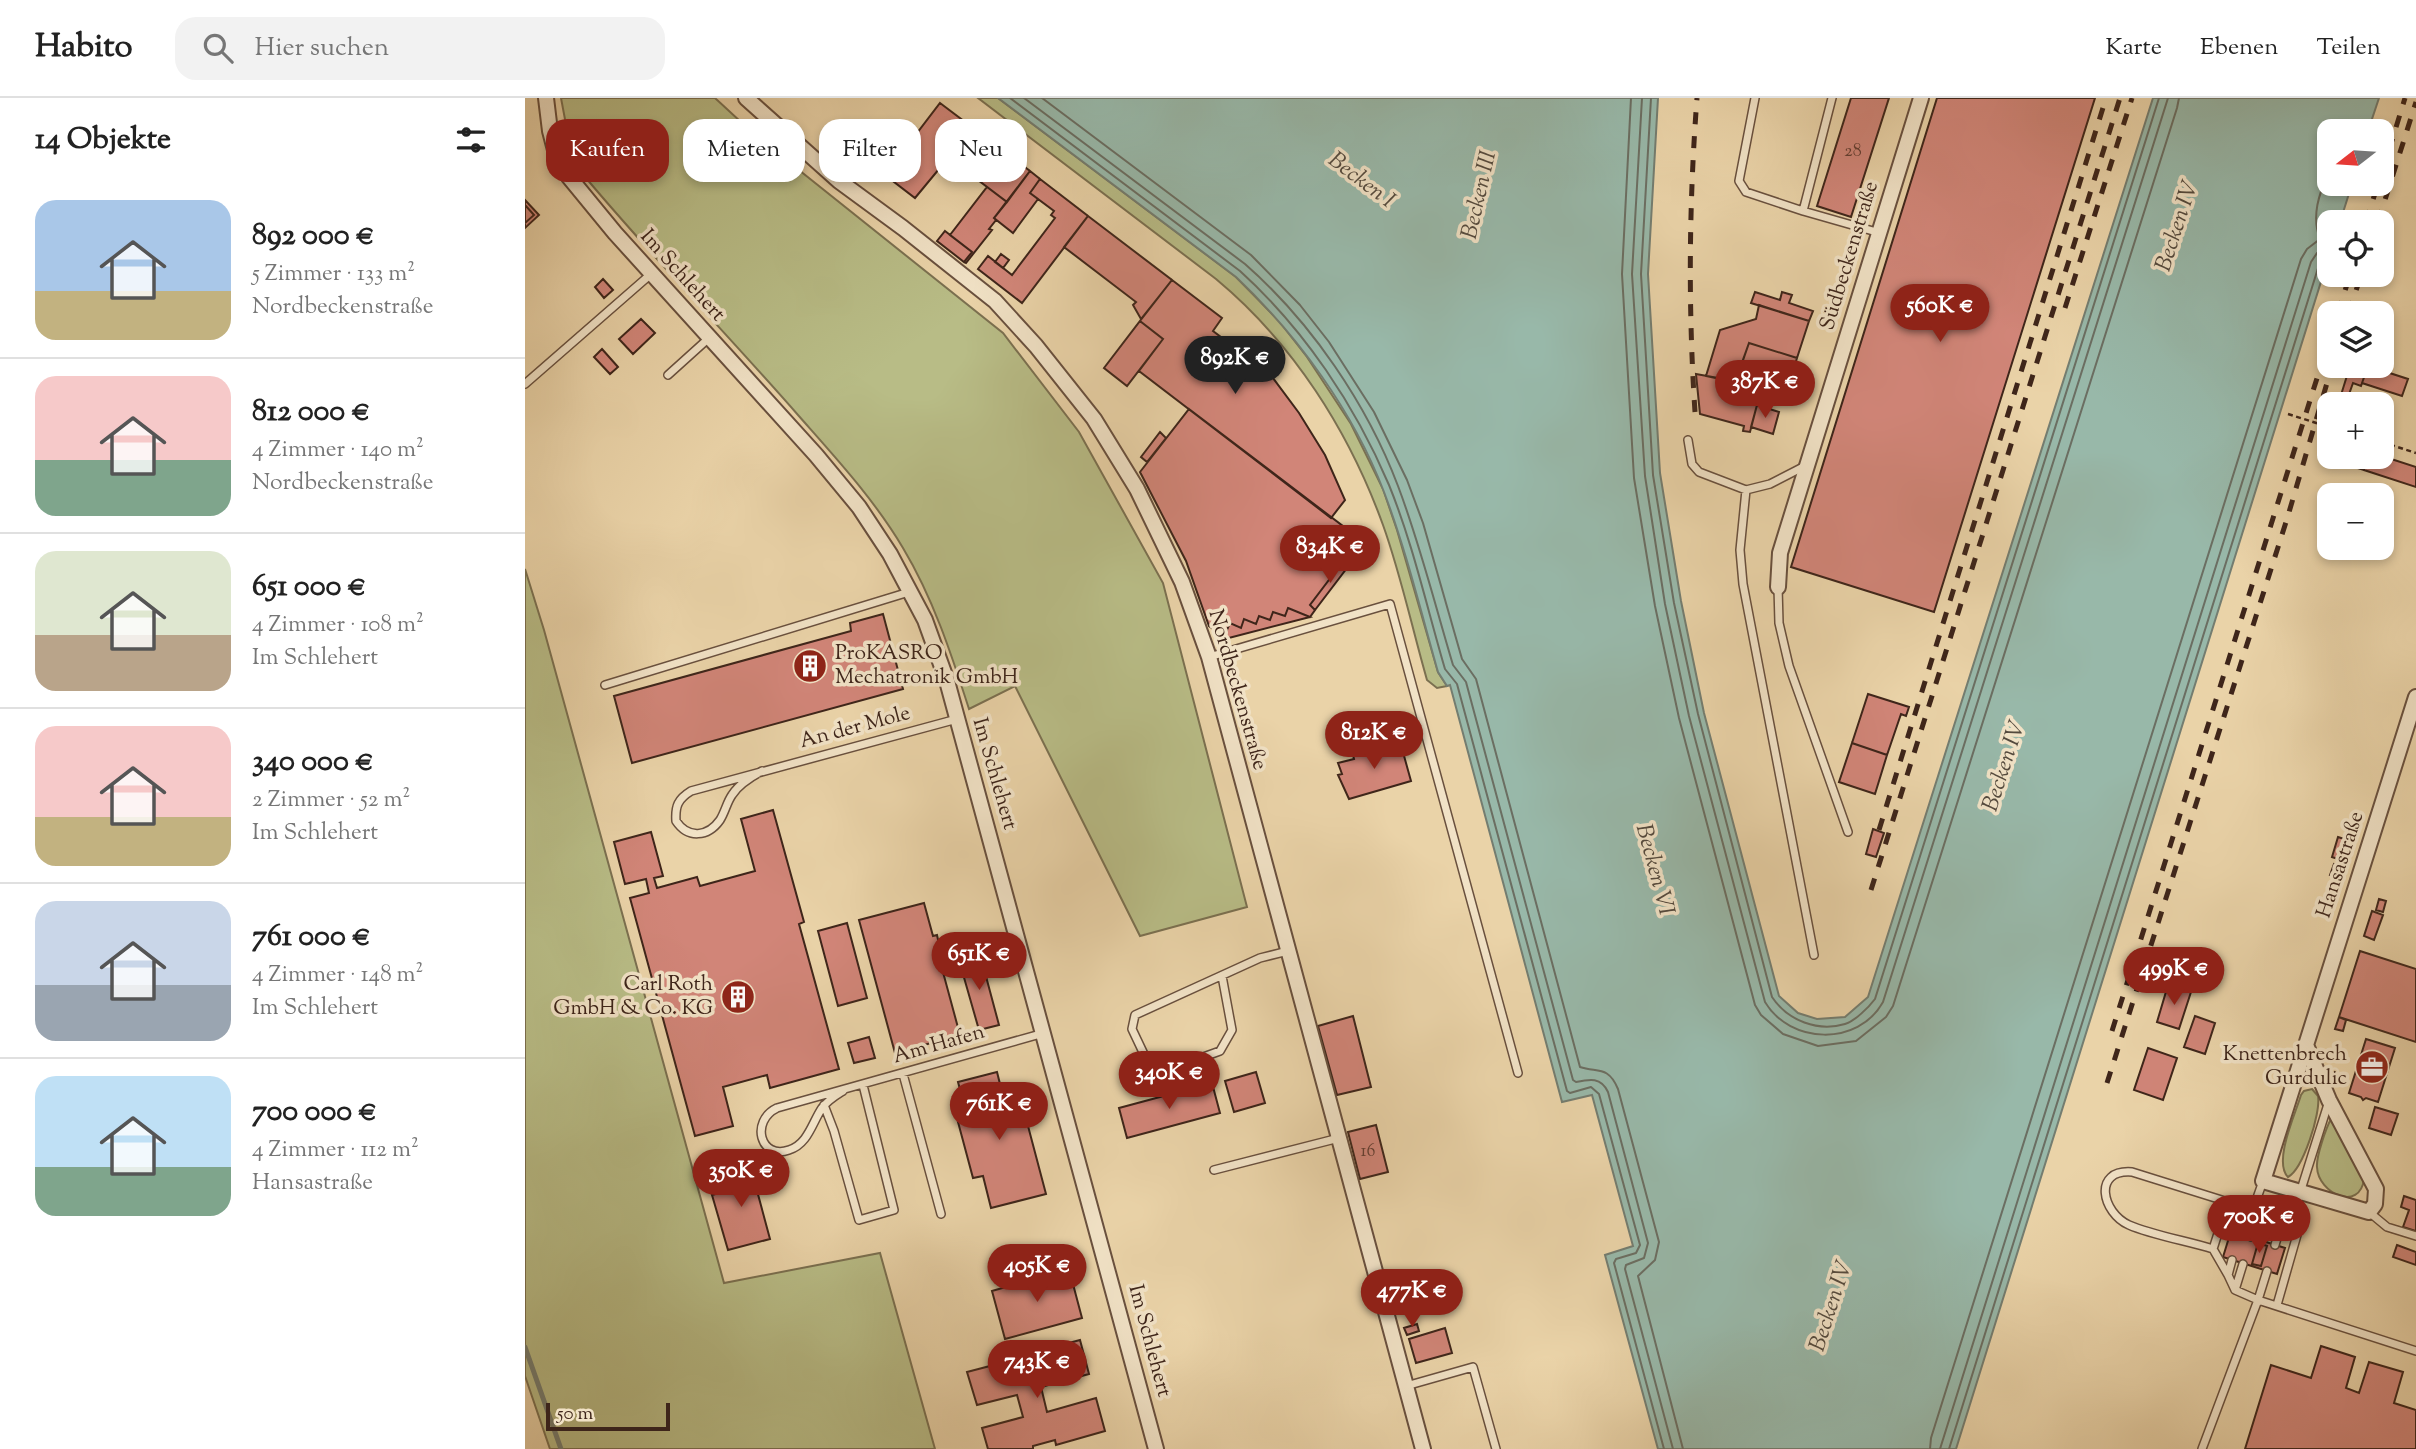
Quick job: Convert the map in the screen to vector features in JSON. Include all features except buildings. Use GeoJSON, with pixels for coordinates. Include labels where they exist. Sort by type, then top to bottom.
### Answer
{"type":"FeatureCollection","features":[{"type":"Feature","properties":{"kind":"street","name":"Im Schlehert"},"geometry":{"type":"LineString","coordinates":[[546,98],[555,150],[569,177],[859,507],[890,554],[925,620],[947,681],[1156,1449]]}},
{"type":"Feature","properties":{"kind":"street","name":"Nordbeckenstraße"},"geometry":{"type":"LineString","coordinates":[[746,98],[839,181],[995,301],[1036,346],[1094,419],[1137,489],[1182,582],[1209,657],[1339,1138],[1411,1385],[1423,1449]]}},
{"type":"Feature","properties":{"kind":"street","name":"Südbeckenstraße"},"geometry":{"type":"LineString","coordinates":[[1778,587],[1780,553],[1921,98]]}},
{"type":"Feature","properties":{"kind":"street","name":"Hansastraße"},"geometry":{"type":"LineString","coordinates":[[2263,1181],[2416,701]]}},
{"type":"Feature","properties":{"kind":"street"},"geometry":{"type":"LineString","coordinates":[[2263,1181],[2369,1212],[2375,1204],[2375,1189],[2329,1100],[2306,1045]]}},
{"type":"Feature","properties":{"kind":"lane"},"geometry":{"type":"LineString","coordinates":[[1755,98],[1739,181],[1746,192],[1879,233]]}},
{"type":"Feature","properties":{"kind":"lane"},"geometry":{"type":"LineString","coordinates":[[1803,211],[1832,98]]}},
{"type":"Feature","properties":{"kind":"lane"},"geometry":{"type":"LineString","coordinates":[[525,384],[652,274]]}},
{"type":"Feature","properties":{"kind":"lane"},"geometry":{"type":"LineString","coordinates":[[668,374],[709,338]]}},
{"type":"Feature","properties":{"kind":"lane"},"geometry":{"type":"LineString","coordinates":[[1688,440],[1692,464],[1699,472],[1746,490],[1770,484],[1808,464]]}},
{"type":"Feature","properties":{"kind":"lane"},"geometry":{"type":"LineString","coordinates":[[1746,490],[1739,550],[1743,584],[1814,955]]}},
{"type":"Feature","properties":{"kind":"lane"},"geometry":{"type":"LineString","coordinates":[[1778,587],[1779,623],[1789,666],[1849,832]]}},
{"type":"Feature","properties":{"kind":"lane"},"geometry":{"type":"LineString","coordinates":[[605,685],[910,592]]}},
{"type":"Feature","properties":{"kind":"lane"},"geometry":{"type":"LineString","coordinates":[[1209,657],[1390,604],[1518,1073]]}},
{"type":"Feature","properties":{"kind":"lane","name":"An der Mole"},"geometry":{"type":"LineString","coordinates":[[762,771],[733,793],[720,819],[709,831],[697,835],[685,831],[676,821],[676,805],[691,791],[762,771],[957,719]]}},
{"type":"Feature","properties":{"kind":"lane"},"geometry":{"type":"LineString","coordinates":[[1222,975],[1233,1030],[1220,1051],[1167,1070],[1150,1067],[1132,1029],[1135,1015],[1222,975],[1260,958],[1288,951]]}},
{"type":"Feature","properties":{"kind":"lane","name":"Am Hafen"},"geometry":{"type":"LineString","coordinates":[[843,1091],[824,1105],[799,1145],[788,1151],[775,1152],[765,1146],[761,1123],[770,1112],[1044,1033]]}},
{"type":"Feature","properties":{"kind":"lane"},"geometry":{"type":"LineString","coordinates":[[903,1074],[941,1214]]}},
{"type":"Feature","properties":{"kind":"lane"},"geometry":{"type":"LineString","coordinates":[[824,1105],[859,1220],[894,1210],[863,1085]]}},
{"type":"Feature","properties":{"kind":"lane"},"geometry":{"type":"LineString","coordinates":[[2277,1305],[2297,1235],[2293,1215],[2329,1100]]}},
{"type":"Feature","properties":{"kind":"lane"},"geometry":{"type":"LineString","coordinates":[[1214,1170],[1339,1138]]}},
{"type":"Feature","properties":{"kind":"lane"},"geometry":{"type":"LineString","coordinates":[[2252,1211],[2132,1172],[2121,1171],[2110,1178],[2104,1189],[2107,1202],[2116,1216],[2128,1224],[2213,1248],[2235,1290],[2416,1352]]}},
{"type":"Feature","properties":{"kind":"lane"},"geometry":{"type":"LineString","coordinates":[[2239,1234],[2241,1224],[2252,1211],[2263,1181]]}},
{"type":"Feature","properties":{"kind":"lane"},"geometry":{"type":"LineString","coordinates":[[2213,1248],[2228,1202]]}},
{"type":"Feature","properties":{"kind":"lane"},"geometry":{"type":"LineString","coordinates":[[2252,1211],[2255,1226],[2252,1237]]}},
{"type":"Feature","properties":{"kind":"lane"},"geometry":{"type":"LineString","coordinates":[[2369,1212],[2387,1227],[2416,1236]]}},
{"type":"Feature","properties":{"kind":"lane"},"geometry":{"type":"LineString","coordinates":[[2275,1245],[2282,1221],[2293,1215]]}},
{"type":"Feature","properties":{"kind":"lane"},"geometry":{"type":"LineString","coordinates":[[2228,1275],[2232,1260]]}},
{"type":"Feature","properties":{"kind":"lane"},"geometry":{"type":"LineString","coordinates":[[2235,1290],[2243,1264]]}},
{"type":"Feature","properties":{"kind":"lane"},"geometry":{"type":"LineString","coordinates":[[2202,1449],[2259,1300],[2267,1271]]}},
{"type":"Feature","properties":{"kind":"lane"},"geometry":{"type":"LineString","coordinates":[[1411,1385],[1473,1367],[1496,1449]]}},
{"type":"Feature","properties":{"kind":"path"},"geometry":{"type":"LineString","coordinates":[[2288,414],[2317,422]]}},
{"type":"Feature","properties":{"kind":"path"},"geometry":{"type":"LineString","coordinates":[[2394,446],[2416,453]]}},
{"type":"Feature","properties":{"kind":"green space"},"geometry":{"type":"Polygon","coordinates":[[[561,98],[715,98],[738,119],[683,119],[683,182],[805,182],[805,175],[1003,333],[1079,432],[1163,583],[1247,907],[1140,936],[1015,686],[969,709],[948,647],[914,567],[867,495],[589,182],[669,182],[669,119],[565,119],[561,98]]]}},
{"type":"Feature","properties":{"kind":"green space"},"geometry":{"type":"Polygon","coordinates":[[[978,98],[998,98],[1026,119],[1006,119],[978,98]]]}},
{"type":"Feature","properties":{"kind":"green space"},"geometry":{"type":"Polygon","coordinates":[[[1027,120],[1236,277],[1279,321],[1307,357],[1351,424],[1383,489],[1438,672],[1447,686],[1437,688],[1427,680],[1383,525],[1336,423],[1294,360],[1270,331],[1216,279],[1027,135],[1027,120]]]}},
{"type":"Feature","properties":{"kind":"green space"},"geometry":{"type":"Polygon","coordinates":[[[525,569],[724,1283],[880,1253],[935,1449],[550,1449],[525,1376],[525,569]]]}},
{"type":"Feature","properties":{"kind":"green space"},"geometry":{"type":"Polygon","coordinates":[[[2312,1089],[2318,1096],[2314,1127],[2305,1152],[2294,1172],[2288,1177],[2283,1161],[2287,1138],[2301,1095],[2312,1089]]]}},
{"type":"Feature","properties":{"kind":"green space"},"geometry":{"type":"Polygon","coordinates":[[[2331,1119],[2364,1179],[2361,1189],[2348,1197],[2331,1191],[2319,1177],[2318,1157],[2331,1119]]]}},
{"type":"Feature","properties":{"kind":"water"},"geometry":{"type":"Polygon","coordinates":[[[998,98],[1658,98],[1648,274],[1660,473],[1681,601],[1704,713],[1779,996],[1798,1013],[1817,1019],[1845,1017],[1868,997],[2153,98],[2379,98],[2372,119],[2317,119],[2317,196],[2348,196],[2344,210],[2317,210],[2317,287],[2319,287],[1956,1449],[1658,1449],[1605,1255],[1633,1246],[1592,1095],[1562,1102],[1450,685],[1447,686],[1438,672],[1399,536],[1371,462],[1357,433],[1322,376],[1281,324],[1236,277],[998,98]]]}},
{"type":"Feature","properties":{"kind":"waterway"},"geometry":{"type":"LineString","coordinates":[[525,1347],[561,1449]]}},
{"type":"Feature","properties":{"kind":"railway"},"geometry":{"type":"LineString","coordinates":[[1695,412],[1690,255],[1697,98]]}},
{"type":"Feature","properties":{"kind":"railway"},"geometry":{"type":"LineString","coordinates":[[1879,830],[2106,98]]}},
{"type":"Feature","properties":{"kind":"railway"},"geometry":{"type":"LineString","coordinates":[[1871,890],[2120,98]]}},
{"type":"Feature","properties":{"kind":"railway"},"geometry":{"type":"LineString","coordinates":[[2065,308],[2132,98]]}},
{"type":"Feature","properties":{"kind":"railway"},"geometry":{"type":"LineString","coordinates":[[2394,134],[2405,98]]}},
{"type":"Feature","properties":{"kind":"railway"},"geometry":{"type":"LineString","coordinates":[[2382,210],[2416,102]]}},
{"type":"Feature","properties":{"kind":"railway"},"geometry":{"type":"LineString","coordinates":[[2370,210],[2374,196]]}},
{"type":"Feature","properties":{"kind":"railway"},"geometry":{"type":"LineString","coordinates":[[2342,301],[2346,287]]}},
{"type":"Feature","properties":{"kind":"railway"},"geometry":{"type":"LineString","coordinates":[[2353,301],[2357,287]]}},
{"type":"Feature","properties":{"kind":"railway"},"geometry":{"type":"LineString","coordinates":[[2112,1031],[2317,378]]}},
{"type":"Feature","properties":{"kind":"railway"},"geometry":{"type":"LineString","coordinates":[[2107,1083],[2287,519],[2328,378]]}},
{"type":"Feature","properties":{"kind":"place","name":"ProKASRO Mechatronik GmbH"},"geometry":{"type":"Point","coordinates":[810,666]}},
{"type":"Feature","properties":{"kind":"place","name":"Carl Roth GmbH & Co. KG"},"geometry":{"type":"Point","coordinates":[738,997]}},
{"type":"Feature","properties":{"kind":"place","name":"Knettenbrech Gurdulic"},"geometry":{"type":"Point","coordinates":[2372,1067]}},
{"type":"Feature","properties":{"kind":"water label","name":"Becken I"},"geometry":{"type":"Point","coordinates":[1361,181]}},
{"type":"Feature","properties":{"kind":"water label","name":"Becken III"},"geometry":{"type":"Point","coordinates":[1480,195]}},
{"type":"Feature","properties":{"kind":"water label","name":"Becken IV"},"geometry":{"type":"Point","coordinates":[2178,226]}},
{"type":"Feature","properties":{"kind":"water label","name":"Becken IV"},"geometry":{"type":"Point","coordinates":[2005,766]}},
{"type":"Feature","properties":{"kind":"water label","name":"Becken VI"},"geometry":{"type":"Point","coordinates":[1654,870]}},
{"type":"Feature","properties":{"kind":"water label","name":"Becken IV"},"geometry":{"type":"Point","coordinates":[1832,1306]}}]}
